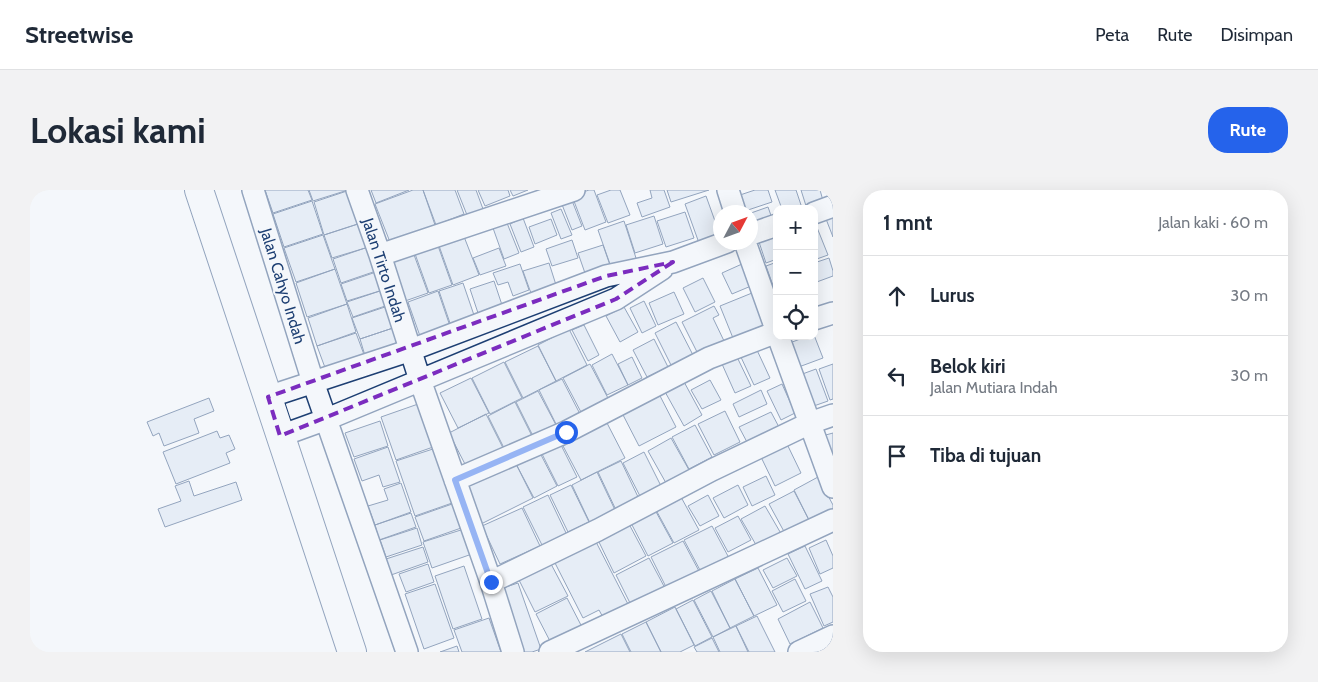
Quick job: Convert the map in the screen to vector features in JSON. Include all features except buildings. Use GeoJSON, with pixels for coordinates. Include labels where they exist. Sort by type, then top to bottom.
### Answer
{"type":"FeatureCollection","features":[{"type":"Feature","properties":{"kind":"street"},"geometry":{"type":"LineString","coordinates":[[199,190],[352,652]]}},
{"type":"Feature","properties":{"kind":"street","name":"Jalan Cahyo Indah"},"geometry":{"type":"LineString","coordinates":[[253,190],[313,382],[408,652]]}},
{"type":"Feature","properties":{"kind":"street","name":"Jalan Tirto Indah"},"geometry":{"type":"LineString","coordinates":[[357,190],[420,380],[491,582],[512,652]]}},
{"type":"Feature","properties":{"kind":"street"},"geometry":{"type":"LineString","coordinates":[[380,255],[574,190]]}},
{"type":"Feature","properties":{"kind":"street"},"geometry":{"type":"LineString","coordinates":[[728,190],[733,205]]}},
{"type":"Feature","properties":{"kind":"street"},"geometry":{"type":"LineString","coordinates":[[818,212],[833,206]]}},
{"type":"Feature","properties":{"kind":"street"},"geometry":{"type":"LineString","coordinates":[[758,231],[773,226]]}},
{"type":"Feature","properties":{"kind":"street"},"geometry":{"type":"LineString","coordinates":[[268,397],[411,350],[606,276],[673,262],[713,247]]}},
{"type":"Feature","properties":{"kind":"street"},"geometry":{"type":"LineString","coordinates":[[748,250],[773,321]]}},
{"type":"Feature","properties":{"kind":"street"},"geometry":{"type":"LineString","coordinates":[[280,436],[327,419],[616,299],[673,262]]}},
{"type":"Feature","properties":{"kind":"street"},"geometry":{"type":"LineString","coordinates":[[818,318],[833,313]]}},
{"type":"Feature","properties":{"kind":"street"},"geometry":{"type":"LineString","coordinates":[[455,480],[566,432],[709,358],[773,334]]}},
{"type":"Feature","properties":{"kind":"street"},"geometry":{"type":"LineString","coordinates":[[779,340],[833,487]]}},
{"type":"Feature","properties":{"kind":"street"},"geometry":{"type":"LineString","coordinates":[[491,582],[598,530],[712,470],[810,423],[833,415]]}},
{"type":"Feature","properties":{"kind":"street"},"geometry":{"type":"LineString","coordinates":[[550,652],[833,520]]}},
{"type":"Feature","properties":{"kind":"street"},"geometry":{"type":"LineString","coordinates":[[799,652],[833,636]]}},
{"type":"Feature","properties":{"kind":"highlighted area"},"geometry":{"type":"Polygon","coordinates":[[[673,262],[616,299],[280,436],[268,397],[606,276],[673,262]]]}},
{"type":"Feature","properties":{"kind":"route"},"geometry":{"type":"LineString","coordinates":[[491,582],[455,480],[566,432]]}}]}
